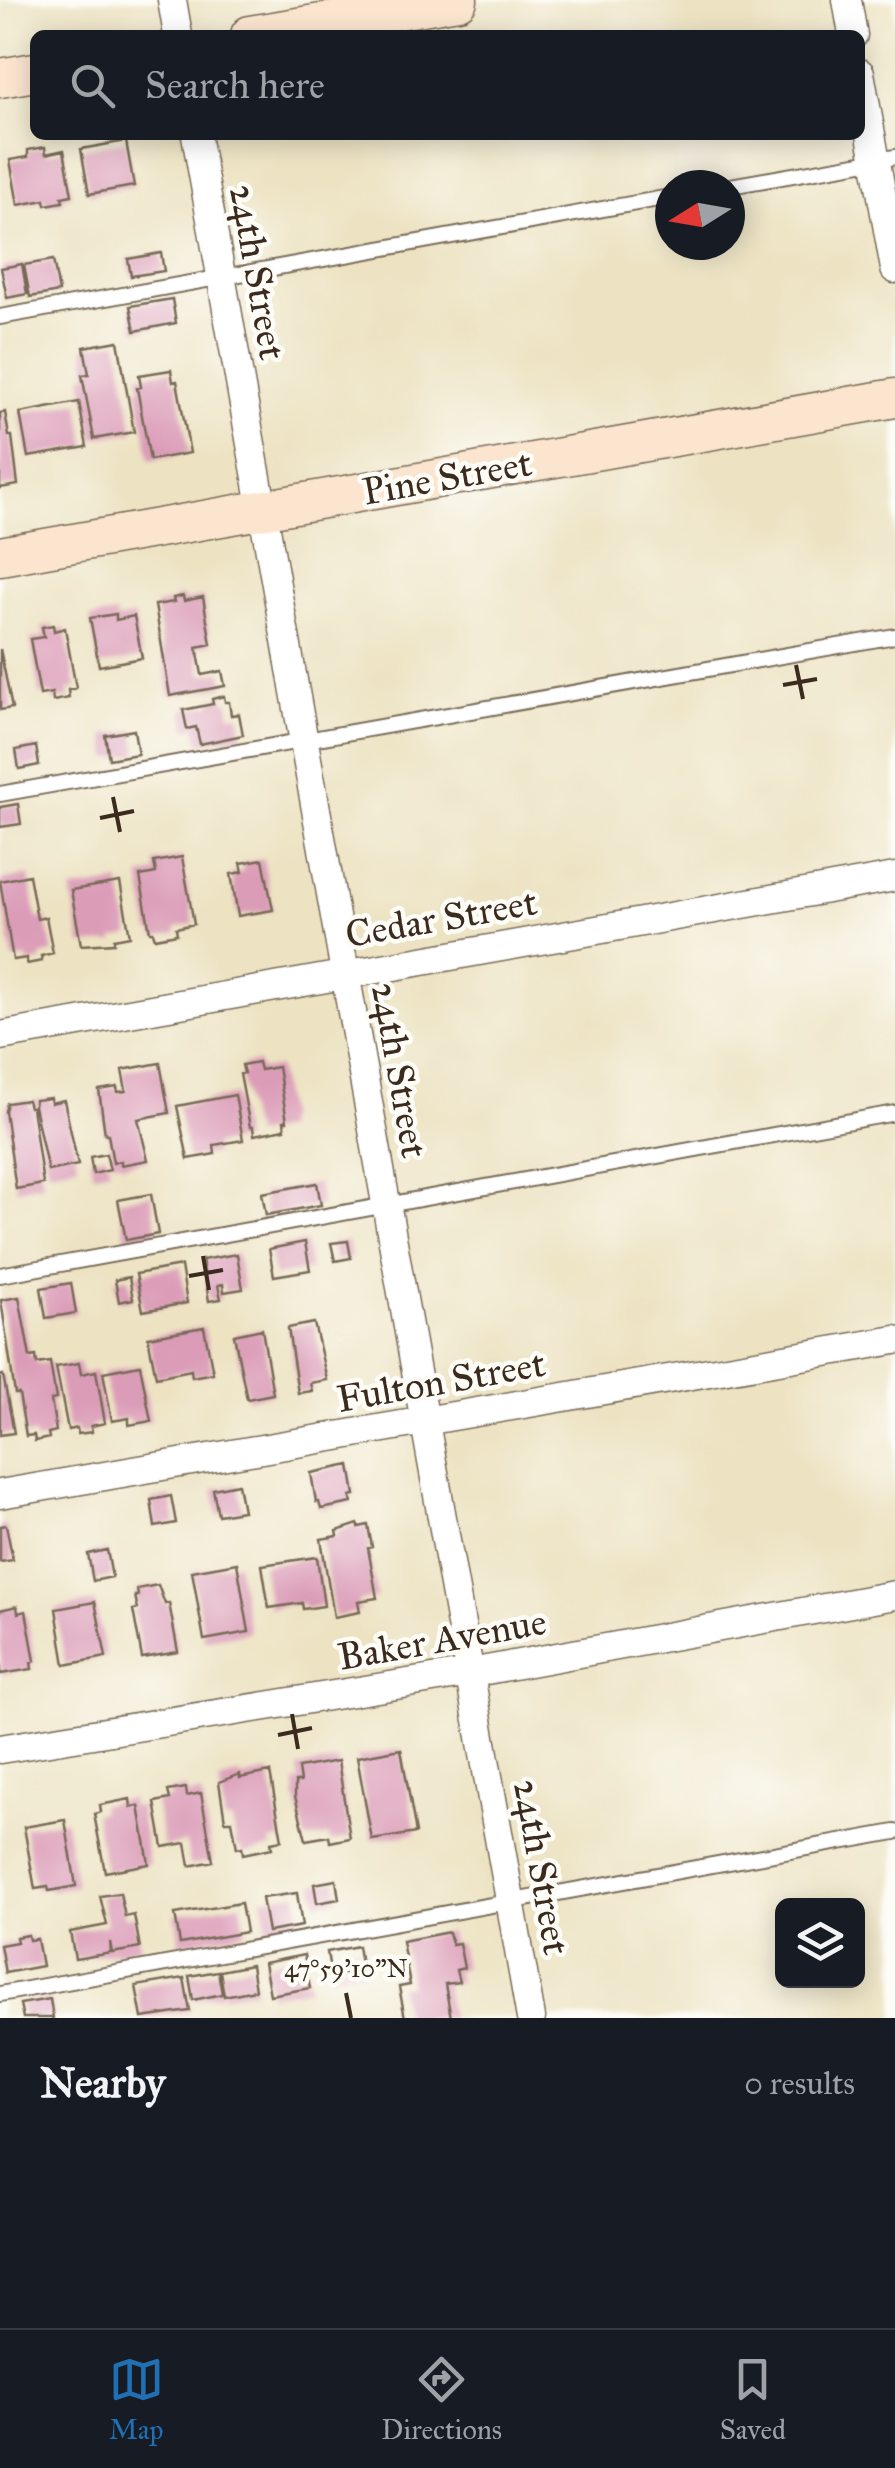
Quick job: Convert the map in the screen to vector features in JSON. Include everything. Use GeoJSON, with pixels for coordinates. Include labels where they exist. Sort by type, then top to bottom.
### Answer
{"type":"FeatureCollection","features":[{"type":"Feature","properties":{"kind":"street"},"geometry":{"type":"LineString","coordinates":[[172,0],[177,30]]}},
{"type":"Feature","properties":{"kind":"street"},"geometry":{"type":"LineString","coordinates":[[280,30],[458,0]]}},
{"type":"Feature","properties":{"kind":"street"},"geometry":{"type":"LineString","coordinates":[[847,0],[852,30]]}},
{"type":"Feature","properties":{"kind":"street"},"geometry":{"type":"LineString","coordinates":[[0,78],[30,73]]}},
{"type":"Feature","properties":{"kind":"street"},"geometry":{"type":"LineString","coordinates":[[865,90],[885,158],[895,268]]}},
{"type":"Feature","properties":{"kind":"street","name":"24th Street"},"geometry":{"type":"LineString","coordinates":[[197,140],[531,2018]]}},
{"type":"Feature","properties":{"kind":"street","name":"Pine Street"},"geometry":{"type":"LineString","coordinates":[[0,556],[895,398]]}},
{"type":"Feature","properties":{"kind":"street","name":"Cedar Street"},"geometry":{"type":"LineString","coordinates":[[0,1036],[895,877]]}},
{"type":"Feature","properties":{"kind":"street","name":"Fulton Street"},"geometry":{"type":"LineString","coordinates":[[0,1494],[895,1340]]}},
{"type":"Feature","properties":{"kind":"street","name":"Baker Avenue"},"geometry":{"type":"LineString","coordinates":[[0,1749],[470,1673],[895,1595]]}},
{"type":"Feature","properties":{"kind":"lane"},"geometry":{"type":"LineString","coordinates":[[745,183],[885,158]]}},
{"type":"Feature","properties":{"kind":"lane"},"geometry":{"type":"LineString","coordinates":[[0,317],[655,200]]}},
{"type":"Feature","properties":{"kind":"lane"},"geometry":{"type":"LineString","coordinates":[[0,794],[895,636]]}},
{"type":"Feature","properties":{"kind":"lane"},"geometry":{"type":"LineString","coordinates":[[0,1275],[895,1113]]}},
{"type":"Feature","properties":{"kind":"lane"},"geometry":{"type":"LineString","coordinates":[[0,1994],[895,1832]]}},
{"type":"Feature","properties":{"kind":"building"},"geometry":{"type":"Polygon","coordinates":[[[126,141],[134,186],[89,194],[81,149],[126,141]]]}},
{"type":"Feature","properties":{"kind":"building"},"geometry":{"type":"Polygon","coordinates":[[[45,147],[46,154],[64,150],[72,195],[62,197],[63,202],[46,205],[45,200],[18,205],[10,160],[28,157],[28,150],[45,147]]]}},
{"type":"Feature","properties":{"kind":"building"},"geometry":{"type":"Polygon","coordinates":[[[161,253],[164,271],[131,276],[128,259],[161,253]]]}},
{"type":"Feature","properties":{"kind":"building"},"geometry":{"type":"Polygon","coordinates":[[[53,260],[59,292],[30,297],[24,265],[53,260]]]}},
{"type":"Feature","properties":{"kind":"building"},"geometry":{"type":"Polygon","coordinates":[[[22,264],[27,294],[7,298],[1,268],[22,264]]]}},
{"type":"Feature","properties":{"kind":"building"},"geometry":{"type":"Polygon","coordinates":[[[172,299],[176,323],[135,331],[130,306],[172,299]]]}},
{"type":"Feature","properties":{"kind":"building"},"geometry":{"type":"Polygon","coordinates":[[[118,341],[134,432],[94,439],[82,375],[89,374],[84,347],[118,341]]]}},
{"type":"Feature","properties":{"kind":"building"},"geometry":{"type":"Polygon","coordinates":[[[171,370],[173,382],[177,381],[190,453],[150,460],[137,388],[141,387],[139,375],[171,370]]]}},
{"type":"Feature","properties":{"kind":"building"},"geometry":{"type":"Polygon","coordinates":[[[79,402],[87,447],[28,457],[20,413],[79,402]]]}},
{"type":"Feature","properties":{"kind":"building"},"geometry":{"type":"Polygon","coordinates":[[[5,412],[18,485],[0,488],[0,413],[5,412]]]}},
{"type":"Feature","properties":{"kind":"building"},"geometry":{"type":"Polygon","coordinates":[[[183,596],[184,601],[203,597],[211,644],[197,647],[202,675],[222,671],[225,686],[170,696],[155,605],[183,596]]]}},
{"type":"Feature","properties":{"kind":"building"},"geometry":{"type":"Polygon","coordinates":[[[116,614],[116,620],[134,616],[142,658],[99,666],[90,618],[116,614]]]}},
{"type":"Feature","properties":{"kind":"building"},"geometry":{"type":"Polygon","coordinates":[[[53,625],[54,631],[65,628],[76,688],[68,690],[69,698],[53,701],[52,693],[40,695],[30,639],[44,637],[42,627],[53,625]]]}},
{"type":"Feature","properties":{"kind":"building"},"geometry":{"type":"Polygon","coordinates":[[[0,649],[12,708],[0,710],[0,649]]]}},
{"type":"Feature","properties":{"kind":"building"},"geometry":{"type":"Polygon","coordinates":[[[224,696],[231,715],[239,714],[243,735],[200,744],[196,727],[187,729],[183,710],[213,704],[212,699],[224,696]]]}},
{"type":"Feature","properties":{"kind":"building"},"geometry":{"type":"Polygon","coordinates":[[[134,730],[138,754],[109,759],[105,735],[134,730]]]}},
{"type":"Feature","properties":{"kind":"building"},"geometry":{"type":"Polygon","coordinates":[[[36,746],[39,765],[19,769],[16,750],[36,746]]]}},
{"type":"Feature","properties":{"kind":"building"},"geometry":{"type":"Polygon","coordinates":[[[18,804],[21,824],[0,827],[0,807],[18,804]]]}},
{"type":"Feature","properties":{"kind":"building"},"geometry":{"type":"Polygon","coordinates":[[[182,857],[194,924],[176,928],[177,934],[155,938],[150,932],[140,876],[156,873],[154,862],[182,857]]]}},
{"type":"Feature","properties":{"kind":"building"},"geometry":{"type":"Polygon","coordinates":[[[263,859],[273,910],[238,916],[231,874],[243,872],[241,863],[263,859]]]}},
{"type":"Feature","properties":{"kind":"building"},"geometry":{"type":"Polygon","coordinates":[[[29,875],[37,919],[46,917],[53,953],[41,956],[42,961],[27,964],[27,958],[13,960],[0,881],[29,875]]]}},
{"type":"Feature","properties":{"kind":"building"},"geometry":{"type":"Polygon","coordinates":[[[120,882],[130,936],[114,939],[114,943],[81,945],[71,890],[120,882]]]}},
{"type":"Feature","properties":{"kind":"building"},"geometry":{"type":"Polygon","coordinates":[[[258,1062],[260,1070],[278,1067],[287,1121],[285,1129],[254,1135],[240,1074],[244,1073],[242,1065],[258,1062]]]}},
{"type":"Feature","properties":{"kind":"building"},"geometry":{"type":"Polygon","coordinates":[[[160,1063],[169,1113],[138,1119],[148,1160],[113,1163],[99,1090],[117,1087],[118,1092],[126,1091],[122,1070],[160,1063]]]}},
{"type":"Feature","properties":{"kind":"building"},"geometry":{"type":"Polygon","coordinates":[[[235,1095],[243,1140],[214,1145],[215,1154],[188,1159],[177,1106],[235,1095]]]}},
{"type":"Feature","properties":{"kind":"building"},"geometry":{"type":"Polygon","coordinates":[[[50,1098],[51,1103],[64,1100],[78,1165],[48,1171],[34,1106],[35,1100],[50,1098]]]}},
{"type":"Feature","properties":{"kind":"building"},"geometry":{"type":"Polygon","coordinates":[[[27,1100],[32,1107],[43,1184],[16,1189],[5,1111],[7,1103],[27,1100]]]}},
{"type":"Feature","properties":{"kind":"building"},"geometry":{"type":"Polygon","coordinates":[[[106,1154],[110,1170],[93,1174],[90,1157],[106,1154]]]}},
{"type":"Feature","properties":{"kind":"building"},"geometry":{"type":"Polygon","coordinates":[[[317,1183],[321,1205],[266,1215],[262,1193],[317,1183]]]}},
{"type":"Feature","properties":{"kind":"building"},"geometry":{"type":"Polygon","coordinates":[[[151,1194],[158,1234],[126,1240],[118,1200],[151,1194]]]}},
{"type":"Feature","properties":{"kind":"building"},"geometry":{"type":"Polygon","coordinates":[[[348,1241],[351,1258],[335,1261],[331,1243],[348,1241]]]}},
{"type":"Feature","properties":{"kind":"building"},"geometry":{"type":"Polygon","coordinates":[[[305,1242],[310,1270],[274,1276],[269,1249],[305,1242]]]}},
{"type":"Feature","properties":{"kind":"building"},"geometry":{"type":"Polygon","coordinates":[[[237,1254],[243,1289],[224,1292],[223,1284],[218,1285],[221,1299],[209,1301],[202,1260],[237,1254]]]}},
{"type":"Feature","properties":{"kind":"building"},"geometry":{"type":"Polygon","coordinates":[[[181,1266],[187,1303],[143,1311],[136,1274],[181,1266]]]}},
{"type":"Feature","properties":{"kind":"building"},"geometry":{"type":"Polygon","coordinates":[[[129,1277],[133,1299],[119,1302],[115,1280],[129,1277]]]}},
{"type":"Feature","properties":{"kind":"building"},"geometry":{"type":"Polygon","coordinates":[[[71,1283],[76,1313],[46,1318],[41,1288],[71,1283]]]}},
{"type":"Feature","properties":{"kind":"building"},"geometry":{"type":"Polygon","coordinates":[[[19,1297],[30,1357],[36,1356],[37,1364],[50,1362],[56,1399],[51,1400],[56,1431],[48,1433],[49,1438],[35,1441],[34,1435],[26,1436],[19,1394],[15,1394],[1,1300],[19,1297]]]}},
{"type":"Feature","properties":{"kind":"building"},"geometry":{"type":"Polygon","coordinates":[[[314,1323],[327,1380],[310,1383],[312,1391],[298,1393],[288,1328],[314,1323]]]}},
{"type":"Feature","properties":{"kind":"building"},"geometry":{"type":"Polygon","coordinates":[[[204,1327],[213,1373],[192,1377],[191,1370],[156,1377],[148,1337],[204,1327]]]}},
{"type":"Feature","properties":{"kind":"building"},"geometry":{"type":"Polygon","coordinates":[[[262,1329],[273,1394],[247,1399],[234,1335],[262,1329]]]}},
{"type":"Feature","properties":{"kind":"building"},"geometry":{"type":"Polygon","coordinates":[[[79,1363],[81,1374],[96,1371],[105,1423],[91,1426],[92,1432],[78,1434],[77,1428],[68,1430],[56,1367],[79,1363]]]}},
{"type":"Feature","properties":{"kind":"building"},"geometry":{"type":"Polygon","coordinates":[[[140,1365],[151,1421],[129,1425],[129,1418],[112,1421],[103,1372],[140,1365]]]}},
{"type":"Feature","properties":{"kind":"building"},"geometry":{"type":"Polygon","coordinates":[[[3,1375],[14,1433],[0,1435],[0,1376],[3,1375]]]}},
{"type":"Feature","properties":{"kind":"building"},"geometry":{"type":"Polygon","coordinates":[[[350,1465],[355,1495],[350,1496],[352,1503],[321,1509],[311,1473],[350,1465]]]}},
{"type":"Feature","properties":{"kind":"building"},"geometry":{"type":"Polygon","coordinates":[[[238,1484],[243,1511],[218,1515],[213,1489],[238,1484]]]}},
{"type":"Feature","properties":{"kind":"building"},"geometry":{"type":"Polygon","coordinates":[[[171,1496],[176,1523],[155,1527],[151,1500],[171,1496]]]}},
{"type":"Feature","properties":{"kind":"building"},"geometry":{"type":"Polygon","coordinates":[[[6,1525],[13,1560],[0,1562],[0,1526],[6,1525]]]}},
{"type":"Feature","properties":{"kind":"building"},"geometry":{"type":"Polygon","coordinates":[[[368,1525],[377,1598],[358,1601],[360,1612],[334,1617],[321,1539],[338,1536],[337,1531],[368,1525]]]}},
{"type":"Feature","properties":{"kind":"building"},"geometry":{"type":"Polygon","coordinates":[[[107,1550],[112,1577],[93,1581],[88,1554],[107,1550]]]}},
{"type":"Feature","properties":{"kind":"building"},"geometry":{"type":"Polygon","coordinates":[[[317,1557],[324,1606],[303,1609],[302,1603],[269,1608],[262,1565],[317,1557]]]}},
{"type":"Feature","properties":{"kind":"building"},"geometry":{"type":"Polygon","coordinates":[[[237,1563],[249,1632],[204,1640],[192,1571],[237,1563]]]}},
{"type":"Feature","properties":{"kind":"building"},"geometry":{"type":"Polygon","coordinates":[[[158,1585],[165,1604],[169,1603],[178,1652],[142,1658],[133,1610],[138,1609],[135,1596],[137,1589],[158,1585]]]}},
{"type":"Feature","properties":{"kind":"building"},"geometry":{"type":"Polygon","coordinates":[[[95,1602],[106,1657],[65,1665],[56,1609],[95,1602]]]}},
{"type":"Feature","properties":{"kind":"building"},"geometry":{"type":"Polygon","coordinates":[[[17,1606],[18,1613],[26,1611],[35,1661],[31,1662],[32,1669],[1,1674],[0,1610],[17,1606]]]}},
{"type":"Feature","properties":{"kind":"building"},"geometry":{"type":"Polygon","coordinates":[[[401,1749],[416,1833],[372,1840],[357,1757],[401,1749]]]}},
{"type":"Feature","properties":{"kind":"building"},"geometry":{"type":"Polygon","coordinates":[[[338,1761],[350,1838],[330,1842],[329,1836],[306,1840],[295,1796],[295,1782],[300,1782],[298,1768],[338,1761]]]}},
{"type":"Feature","properties":{"kind":"building"},"geometry":{"type":"Polygon","coordinates":[[[270,1772],[282,1840],[271,1842],[272,1848],[243,1854],[242,1847],[237,1848],[232,1821],[225,1821],[219,1782],[240,1774],[240,1778],[270,1772]]]}},
{"type":"Feature","properties":{"kind":"building"},"geometry":{"type":"Polygon","coordinates":[[[186,1788],[187,1796],[201,1793],[213,1861],[190,1866],[186,1843],[163,1847],[155,1802],[170,1799],[168,1791],[186,1788]]]}},
{"type":"Feature","properties":{"kind":"building"},"geometry":{"type":"Polygon","coordinates":[[[130,1799],[131,1807],[139,1806],[149,1864],[105,1872],[94,1814],[101,1812],[100,1805],[130,1799]]]}},
{"type":"Feature","properties":{"kind":"building"},"geometry":{"type":"Polygon","coordinates":[[[65,1820],[76,1886],[49,1891],[48,1887],[35,1889],[24,1827],[65,1820]]]}},
{"type":"Feature","properties":{"kind":"building"},"geometry":{"type":"Polygon","coordinates":[[[336,1880],[339,1899],[317,1903],[314,1884],[336,1880]]]}},
{"type":"Feature","properties":{"kind":"building"},"geometry":{"type":"Polygon","coordinates":[[[120,1893],[125,1917],[134,1915],[140,1948],[112,1953],[110,1942],[111,1953],[75,1959],[70,1932],[107,1925],[100,1896],[120,1893]]]}},
{"type":"Feature","properties":{"kind":"building"},"geometry":{"type":"Polygon","coordinates":[[[297,1893],[302,1926],[268,1932],[262,1898],[297,1893]]]}},
{"type":"Feature","properties":{"kind":"building"},"geometry":{"type":"Polygon","coordinates":[[[241,1903],[246,1932],[180,1944],[175,1914],[241,1903]]]}},
{"type":"Feature","properties":{"kind":"building"},"geometry":{"type":"Polygon","coordinates":[[[449,1932],[452,1944],[459,1943],[464,1968],[456,1970],[459,1982],[445,1984],[451,2018],[405,2018],[399,1987],[410,1985],[402,1941],[449,1932]]]}},
{"type":"Feature","properties":{"kind":"building"},"geometry":{"type":"Polygon","coordinates":[[[28,1935],[29,1940],[37,1939],[42,1966],[5,1973],[0,1945],[28,1935]]]}},
{"type":"Feature","properties":{"kind":"building"},"geometry":{"type":"Polygon","coordinates":[[[358,1946],[362,1970],[331,1976],[327,1952],[358,1946]]]}},
{"type":"Feature","properties":{"kind":"building"},"geometry":{"type":"Polygon","coordinates":[[[304,1955],[310,1988],[270,1995],[264,1963],[304,1955]]]}},
{"type":"Feature","properties":{"kind":"building"},"geometry":{"type":"Polygon","coordinates":[[[251,1965],[255,1990],[224,1996],[220,1971],[251,1965]]]}},
{"type":"Feature","properties":{"kind":"building"},"geometry":{"type":"Polygon","coordinates":[[[218,1971],[222,1994],[193,2000],[189,1976],[218,1971]]]}},
{"type":"Feature","properties":{"kind":"building"},"geometry":{"type":"Polygon","coordinates":[[[184,1978],[190,2011],[142,2018],[136,1986],[184,1978]]]}},
{"type":"Feature","properties":{"kind":"building"},"geometry":{"type":"Polygon","coordinates":[[[50,1999],[53,2018],[23,2018],[20,2004],[50,1999]]]}}]}
